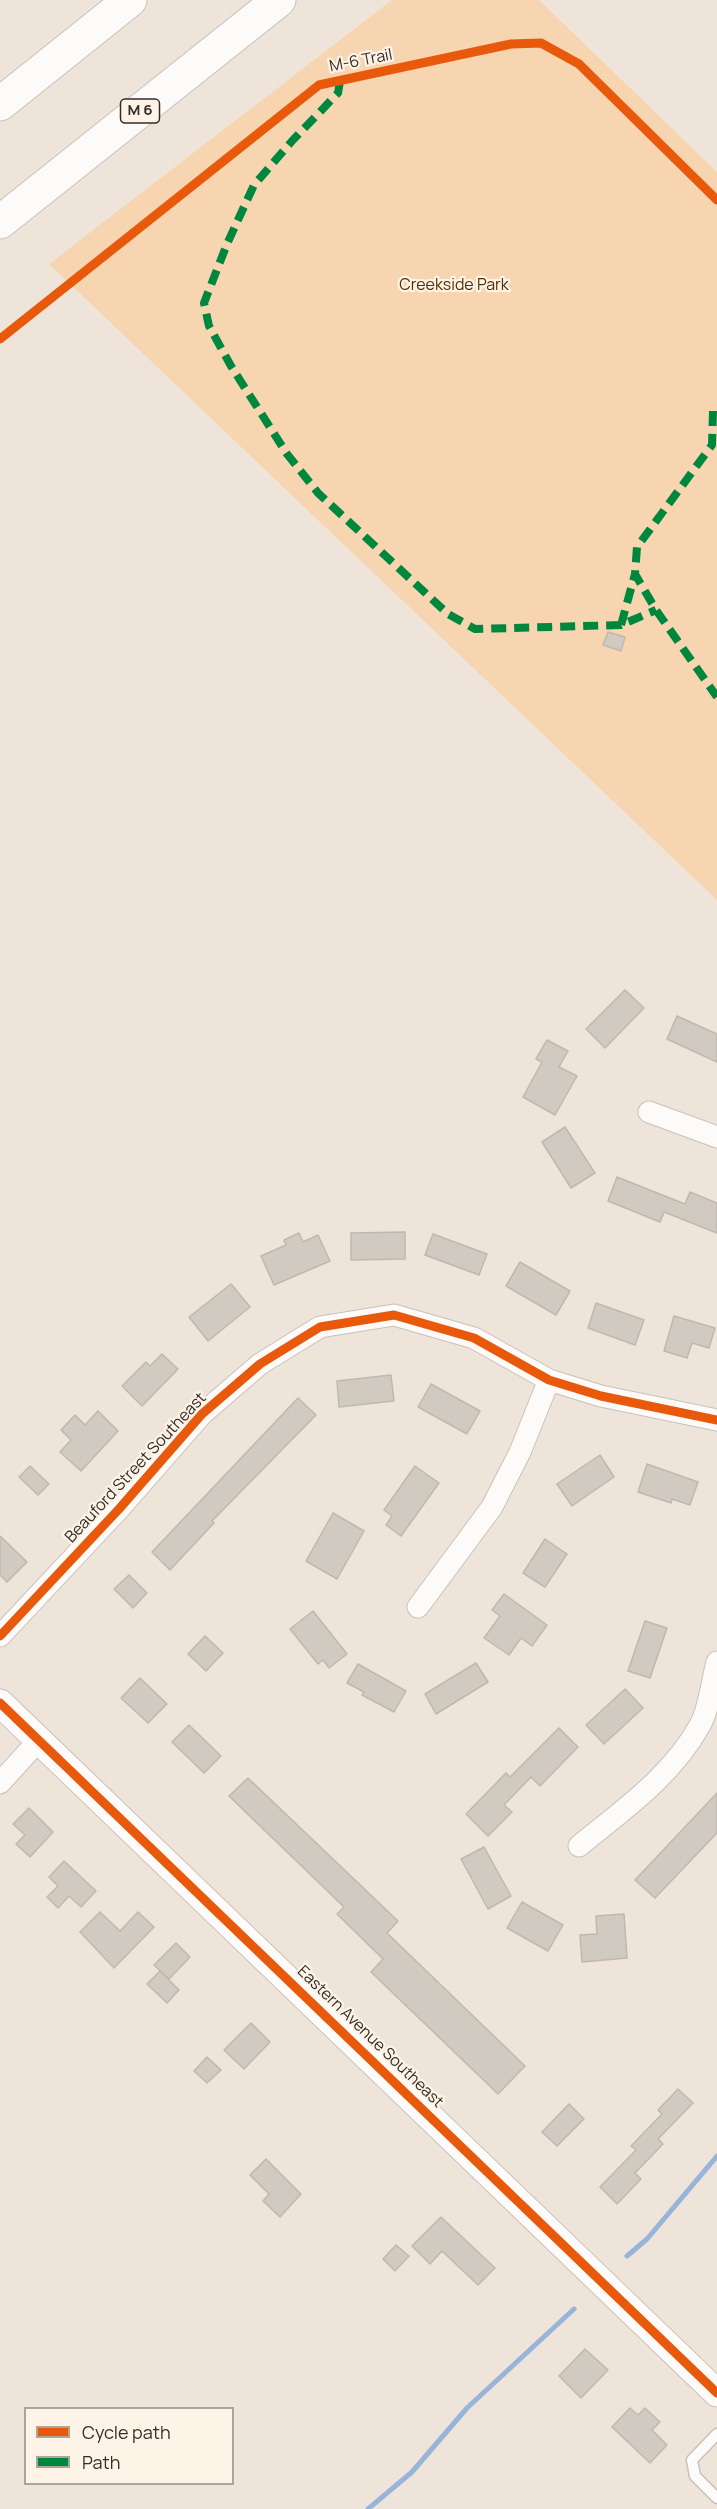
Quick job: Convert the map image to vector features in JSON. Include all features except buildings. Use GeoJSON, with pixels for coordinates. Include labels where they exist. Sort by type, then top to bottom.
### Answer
{"type":"FeatureCollection","features":[{"type":"Feature","properties":{"kind":"highway"},"geometry":{"type":"LineString","coordinates":[[0,104],[129,0]]}},
{"type":"Feature","properties":{"kind":"highway","name":"M 6"},"geometry":{"type":"LineString","coordinates":[[0,222],[279,0]]}},
{"type":"Feature","properties":{"kind":"street"},"geometry":{"type":"LineString","coordinates":[[649,1112],[717,1137]]}},
{"type":"Feature","properties":{"kind":"street","name":"Beauford Street Southeast"},"geometry":{"type":"LineString","coordinates":[[0,1636],[119,1509],[202,1414],[260,1364],[320,1327],[394,1315],[474,1338],[549,1380],[601,1395],[717,1419]]}},
{"type":"Feature","properties":{"kind":"street"},"geometry":{"type":"LineString","coordinates":[[418,1607],[492,1507],[520,1452],[549,1380]]}},
{"type":"Feature","properties":{"kind":"street"},"geometry":{"type":"LineString","coordinates":[[579,1846],[672,1766],[702,1723],[717,1662]]}},
{"type":"Feature","properties":{"kind":"street","name":"Eastern Avenue Southeast"},"geometry":{"type":"LineString","coordinates":[[0,1703],[717,2393]]}},
{"type":"Feature","properties":{"kind":"street"},"geometry":{"type":"LineString","coordinates":[[0,1783],[39,1740]]}},
{"type":"Feature","properties":{"kind":"lane"},"geometry":{"type":"LineString","coordinates":[[717,2434],[692,2460],[695,2476],[717,2498]]}},
{"type":"Feature","properties":{"kind":"green space","name":"Creekside Park"},"geometry":{"type":"Polygon","coordinates":[[[392,0],[539,0],[717,172],[717,900],[49,264],[392,0]]]}},
{"type":"Feature","properties":{"kind":"waterway"},"geometry":{"type":"LineString","coordinates":[[627,2256],[647,2239],[717,2156]]}},
{"type":"Feature","properties":{"kind":"waterway"},"geometry":{"type":"LineString","coordinates":[[368,2509],[412,2472],[467,2408],[574,2309]]}},
{"type":"Feature","properties":{"kind":"marked path"},"geometry":{"type":"LineString","coordinates":[[340,81],[338,93],[254,185],[227,244],[204,303],[209,326],[231,366],[287,454],[318,493],[448,614],[475,629],[621,625],[656,610]]}},
{"type":"Feature","properties":{"kind":"marked path"},"geometry":{"type":"LineString","coordinates":[[713,411],[712,445],[637,547],[635,574],[656,610],[717,697]]}},
{"type":"Feature","properties":{"kind":"marked path"},"geometry":{"type":"LineString","coordinates":[[621,625],[635,574]]}},
{"type":"Feature","properties":{"kind":"cycle path","name":"M-6 Trail"},"geometry":{"type":"LineString","coordinates":[[0,339],[319,85],[511,44],[541,43],[579,64],[717,200]]}},
{"type":"Feature","properties":{"kind":"cycle path"},"geometry":{"type":"LineString","coordinates":[[0,1636],[119,1509],[202,1414],[260,1364],[320,1327],[394,1315],[474,1338],[549,1380],[601,1396],[717,1420]]}},
{"type":"Feature","properties":{"kind":"cycle path"},"geometry":{"type":"LineString","coordinates":[[0,1703],[717,2393]]}}]}
